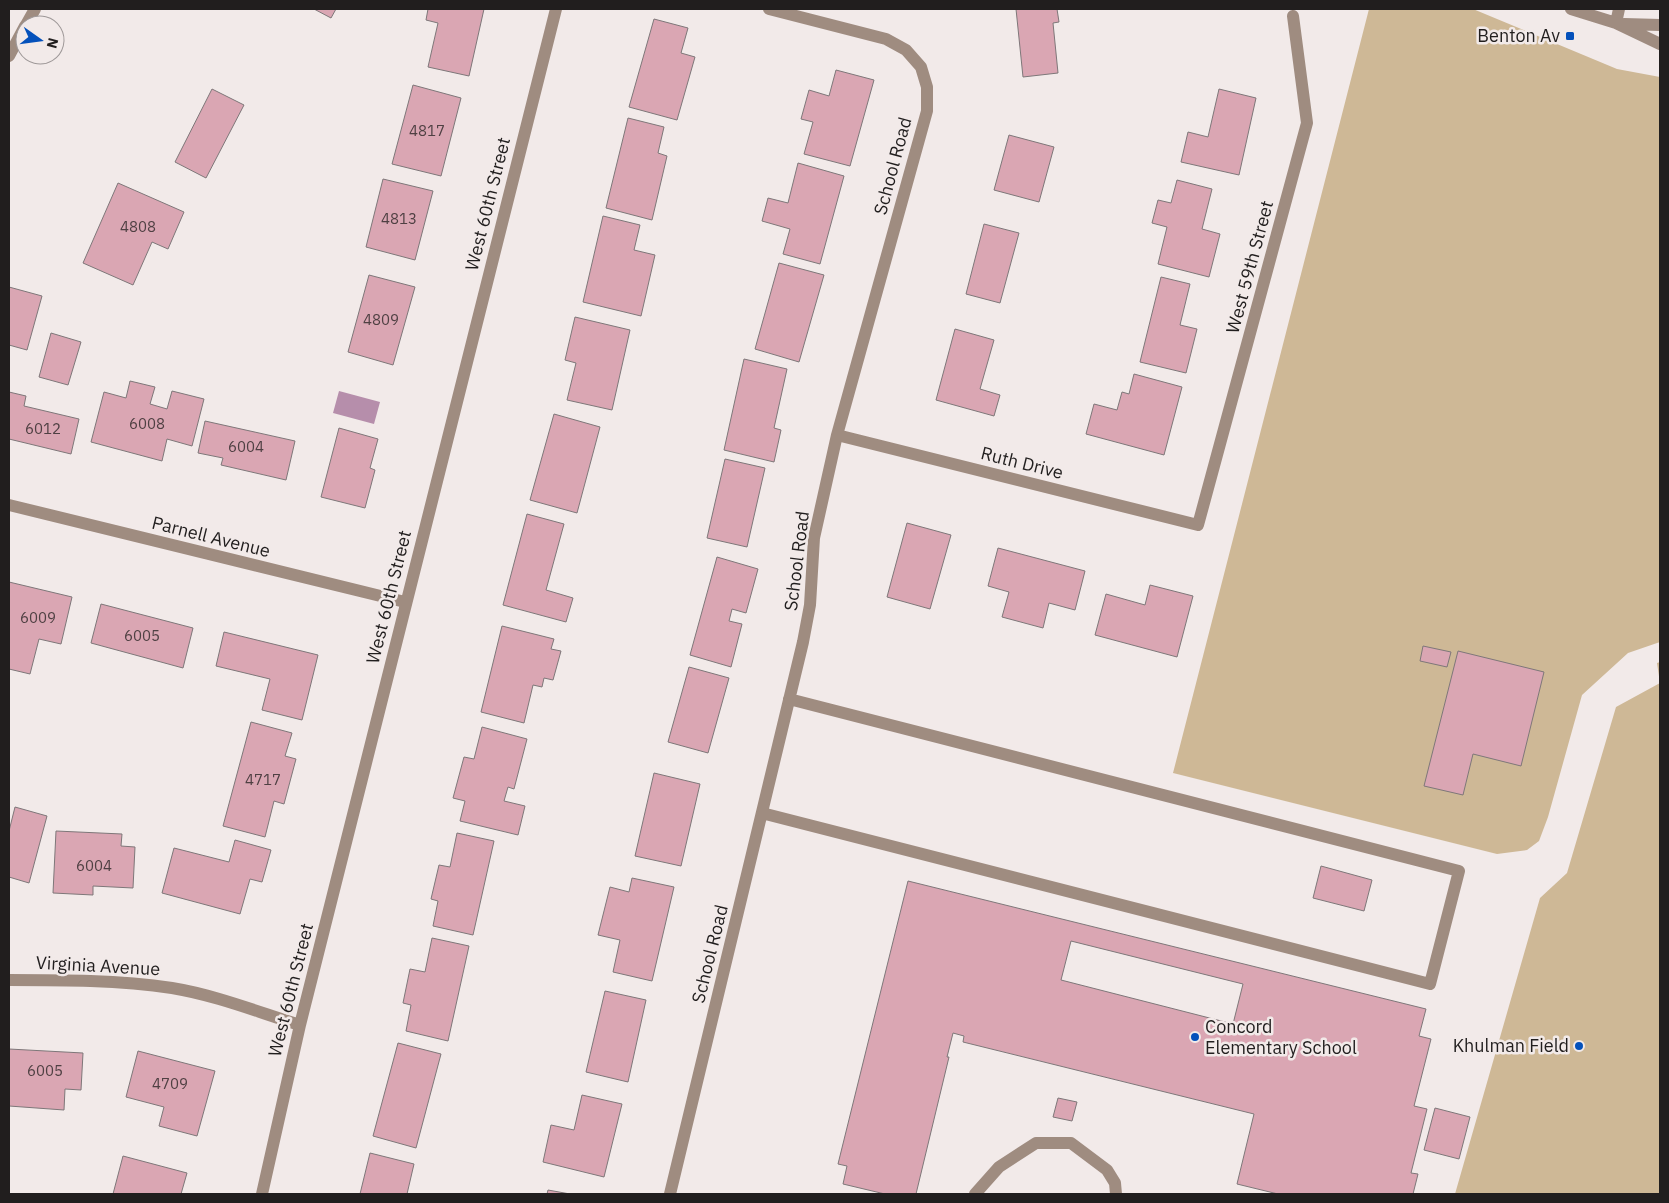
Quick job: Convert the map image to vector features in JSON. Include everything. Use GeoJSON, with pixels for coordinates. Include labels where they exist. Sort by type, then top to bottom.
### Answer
{"type":"FeatureCollection","features":[{"type":"Feature","properties":{"kind":"street","name":"West 60th Street"},"geometry":{"type":"LineString","coordinates":[[262,1194],[300,1025],[405,602],[556,9]]}},
{"type":"Feature","properties":{"kind":"street","name":"School Road"},"geometry":{"type":"LineString","coordinates":[[670,1194],[789,700],[810,605],[814,538],[838,435],[927,111],[927,87],[921,67],[906,50],[886,39],[769,9]]}},
{"type":"Feature","properties":{"kind":"street"},"geometry":{"type":"LineString","coordinates":[[1571,9],[1616,23],[1660,44]]}},
{"type":"Feature","properties":{"kind":"street"},"geometry":{"type":"LineString","coordinates":[[1616,23],[1619,9]]}},
{"type":"Feature","properties":{"kind":"street","name":"West 59th Street"},"geometry":{"type":"LineString","coordinates":[[1198,525],[1307,122],[1293,16]]}},
{"type":"Feature","properties":{"kind":"street"},"geometry":{"type":"LineString","coordinates":[[1616,23],[1660,25]]}},
{"type":"Feature","properties":{"kind":"street"},"geometry":{"type":"LineString","coordinates":[[9,56],[15,45]]}},
{"type":"Feature","properties":{"kind":"street","name":"Ruth Drive"},"geometry":{"type":"LineString","coordinates":[[838,435],[1198,525]]}},
{"type":"Feature","properties":{"kind":"street","name":"Parnell Avenue"},"geometry":{"type":"LineString","coordinates":[[9,505],[405,602]]}},
{"type":"Feature","properties":{"kind":"street"},"geometry":{"type":"LineString","coordinates":[[762,813],[1430,984],[1460,871],[789,700]]}},
{"type":"Feature","properties":{"kind":"street","name":"Virginia Avenue"},"geometry":{"type":"LineString","coordinates":[[9,980],[114,981],[174,988],[300,1025]]}},
{"type":"Feature","properties":{"kind":"street"},"geometry":{"type":"LineString","coordinates":[[975,1194],[999,1167],[1036,1143],[1070,1143],[1107,1170],[1114,1183],[1116,1194]]}},
{"type":"Feature","properties":{"kind":"shaded area"},"geometry":{"type":"Polygon","coordinates":[[[1369,9],[1473,9],[1617,69],[1660,77],[1660,642],[1628,653],[1582,695],[1548,817],[1539,841],[1527,850],[1497,854],[1173,773],[1369,9]]]}},
{"type":"Feature","properties":{"kind":"shaded area"},"geometry":{"type":"Polygon","coordinates":[[[339,391],[380,402],[374,424],[333,413],[339,391]]]}},
{"type":"Feature","properties":{"kind":"shaded area"},"geometry":{"type":"Polygon","coordinates":[[[1660,662],[1660,683],[1657,663],[1660,662]]]}},
{"type":"Feature","properties":{"kind":"shaded area","name":"Khulman Field"},"geometry":{"type":"Polygon","coordinates":[[[1660,683],[1660,1194],[1455,1194],[1540,898],[1567,873],[1616,707],[1660,683]]]}},
{"type":"Feature","properties":{"kind":"building"},"geometry":{"type":"Polygon","coordinates":[[[314,9],[336,9],[331,18],[314,9]]]}},
{"type":"Feature","properties":{"kind":"building"},"geometry":{"type":"Polygon","coordinates":[[[428,9],[484,9],[469,76],[428,67],[438,23],[426,20],[428,9]]]}},
{"type":"Feature","properties":{"kind":"building"},"geometry":{"type":"Polygon","coordinates":[[[1016,9],[1057,9],[1059,22],[1053,23],[1058,73],[1023,77],[1016,9]]]}},
{"type":"Feature","properties":{"kind":"building"},"geometry":{"type":"Polygon","coordinates":[[[654,19],[688,28],[681,53],[695,57],[677,120],[629,107],[654,19]]]}},
{"type":"Feature","properties":{"kind":"building"},"geometry":{"type":"Polygon","coordinates":[[[836,70],[874,80],[850,166],[804,154],[813,122],[801,119],[809,90],[829,96],[836,70]]]}},
{"type":"Feature","properties":{"kind":"building"},"geometry":{"type":"Polygon","coordinates":[[[413,85],[461,98],[441,176],[392,164],[413,85]]]}},
{"type":"Feature","properties":{"kind":"building"},"geometry":{"type":"Polygon","coordinates":[[[212,89],[244,105],[206,178],[175,162],[212,89]]]}},
{"type":"Feature","properties":{"kind":"building"},"geometry":{"type":"Polygon","coordinates":[[[1219,89],[1256,98],[1239,175],[1181,162],[1188,132],[1208,137],[1219,89]]]}},
{"type":"Feature","properties":{"kind":"building"},"geometry":{"type":"Polygon","coordinates":[[[628,118],[664,127],[658,153],[667,156],[652,220],[606,208],[628,118]]]}},
{"type":"Feature","properties":{"kind":"building"},"geometry":{"type":"Polygon","coordinates":[[[1009,135],[1054,147],[1039,202],[994,190],[1009,135]]]}},
{"type":"Feature","properties":{"kind":"building"},"geometry":{"type":"Polygon","coordinates":[[[798,163],[844,176],[820,264],[783,254],[790,229],[762,221],[768,198],[788,203],[798,163]]]}},
{"type":"Feature","properties":{"kind":"building"},"geometry":{"type":"Polygon","coordinates":[[[383,179],[433,191],[415,260],[366,247],[383,179]]]}},
{"type":"Feature","properties":{"kind":"building"},"geometry":{"type":"Polygon","coordinates":[[[1177,180],[1212,189],[1202,229],[1220,234],[1209,277],[1158,264],[1167,227],[1152,223],[1158,200],[1171,203],[1177,180]]]}},
{"type":"Feature","properties":{"kind":"building"},"geometry":{"type":"Polygon","coordinates":[[[118,183],[184,212],[168,249],[152,242],[133,285],[83,263],[118,183]]]}},
{"type":"Feature","properties":{"kind":"building"},"geometry":{"type":"Polygon","coordinates":[[[603,216],[640,225],[634,250],[655,255],[641,316],[583,302],[603,216]]]}},
{"type":"Feature","properties":{"kind":"building"},"geometry":{"type":"Polygon","coordinates":[[[984,224],[1019,233],[1000,303],[966,294],[984,224]]]}},
{"type":"Feature","properties":{"kind":"building"},"geometry":{"type":"Polygon","coordinates":[[[779,263],[824,275],[799,362],[755,349],[779,263]]]}},
{"type":"Feature","properties":{"kind":"building"},"geometry":{"type":"Polygon","coordinates":[[[369,275],[415,287],[393,365],[348,352],[369,275]]]}},
{"type":"Feature","properties":{"kind":"building"},"geometry":{"type":"Polygon","coordinates":[[[1161,277],[1190,284],[1180,325],[1197,329],[1186,373],[1140,362],[1161,277]]]}},
{"type":"Feature","properties":{"kind":"building"},"geometry":{"type":"Polygon","coordinates":[[[9,287],[42,296],[27,350],[9,345],[9,287]]]}},
{"type":"Feature","properties":{"kind":"building"},"geometry":{"type":"Polygon","coordinates":[[[575,317],[630,330],[612,410],[567,400],[576,363],[565,360],[575,317]]]}},
{"type":"Feature","properties":{"kind":"building"},"geometry":{"type":"Polygon","coordinates":[[[955,329],[994,340],[980,389],[1000,395],[994,416],[936,400],[955,329]]]}},
{"type":"Feature","properties":{"kind":"building"},"geometry":{"type":"Polygon","coordinates":[[[51,333],[81,342],[68,385],[39,377],[51,333]]]}},
{"type":"Feature","properties":{"kind":"building"},"geometry":{"type":"Polygon","coordinates":[[[744,359],[787,369],[774,428],[781,430],[774,462],[724,450],[744,359]]]}},
{"type":"Feature","properties":{"kind":"building"},"geometry":{"type":"Polygon","coordinates":[[[1134,374],[1182,387],[1164,455],[1086,434],[1094,404],[1117,410],[1122,392],[1129,394],[1134,374]]]}},
{"type":"Feature","properties":{"kind":"building"},"geometry":{"type":"Polygon","coordinates":[[[130,381],[155,387],[150,404],[167,409],[172,391],[204,399],[192,446],[167,439],[162,461],[91,442],[104,392],[126,398],[130,381]]]}},
{"type":"Feature","properties":{"kind":"building"},"geometry":{"type":"Polygon","coordinates":[[[9,392],[26,396],[24,406],[79,419],[71,454],[9,439],[9,392]]]}},
{"type":"Feature","properties":{"kind":"building"},"geometry":{"type":"Polygon","coordinates":[[[554,414],[600,427],[577,513],[530,500],[554,414]]]}},
{"type":"Feature","properties":{"kind":"building"},"geometry":{"type":"Polygon","coordinates":[[[205,421],[295,441],[286,480],[221,465],[223,458],[198,453],[205,421]]]}},
{"type":"Feature","properties":{"kind":"building"},"geometry":{"type":"Polygon","coordinates":[[[339,428],[378,439],[370,468],[375,470],[365,508],[321,497],[339,428]]]}},
{"type":"Feature","properties":{"kind":"building"},"geometry":{"type":"Polygon","coordinates":[[[725,459],[765,468],[747,547],[707,538],[725,459]]]}},
{"type":"Feature","properties":{"kind":"building"},"geometry":{"type":"Polygon","coordinates":[[[527,514],[564,524],[546,590],[573,598],[566,622],[503,605],[527,514]]]}},
{"type":"Feature","properties":{"kind":"building"},"geometry":{"type":"Polygon","coordinates":[[[907,523],[951,535],[930,609],[887,597],[907,523]]]}},
{"type":"Feature","properties":{"kind":"building"},"geometry":{"type":"Polygon","coordinates":[[[998,548],[1085,571],[1075,610],[1049,603],[1043,628],[1002,617],[1009,592],[988,586],[998,548]]]}},
{"type":"Feature","properties":{"kind":"building"},"geometry":{"type":"Polygon","coordinates":[[[717,557],[758,569],[746,613],[732,609],[729,621],[742,624],[731,667],[690,655],[717,557]]]}},
{"type":"Feature","properties":{"kind":"building"},"geometry":{"type":"Polygon","coordinates":[[[9,582],[72,597],[61,644],[39,639],[30,674],[9,669],[9,582]]]}},
{"type":"Feature","properties":{"kind":"building"},"geometry":{"type":"Polygon","coordinates":[[[1150,585],[1193,596],[1177,657],[1095,635],[1106,594],[1145,605],[1150,585]]]}},
{"type":"Feature","properties":{"kind":"building"},"geometry":{"type":"Polygon","coordinates":[[[101,604],[193,628],[183,668],[91,643],[101,604]]]}},
{"type":"Feature","properties":{"kind":"building"},"geometry":{"type":"Polygon","coordinates":[[[502,626],[554,639],[551,649],[561,651],[553,680],[544,678],[542,687],[533,685],[524,723],[481,712],[502,626]]]}},
{"type":"Feature","properties":{"kind":"building"},"geometry":{"type":"Polygon","coordinates":[[[224,632],[318,655],[302,720],[262,710],[270,679],[216,666],[224,632]]]}},
{"type":"Feature","properties":{"kind":"building"},"geometry":{"type":"Polygon","coordinates":[[[1423,646],[1451,652],[1447,667],[1420,661],[1423,646]]]}},
{"type":"Feature","properties":{"kind":"building"},"geometry":{"type":"Polygon","coordinates":[[[1458,651],[1544,672],[1521,766],[1473,754],[1463,795],[1424,786],[1458,651]]]}},
{"type":"Feature","properties":{"kind":"building"},"geometry":{"type":"Polygon","coordinates":[[[689,667],[729,678],[708,753],[668,742],[689,667]]]}},
{"type":"Feature","properties":{"kind":"building"},"geometry":{"type":"Polygon","coordinates":[[[251,722],[292,733],[285,756],[296,759],[284,804],[274,801],[265,837],[223,826],[251,722]]]}},
{"type":"Feature","properties":{"kind":"building"},"geometry":{"type":"Polygon","coordinates":[[[482,727],[527,739],[514,789],[508,787],[504,801],[525,806],[518,835],[460,821],[465,801],[453,798],[464,757],[474,759],[482,727]]]}},
{"type":"Feature","properties":{"kind":"building"},"geometry":{"type":"Polygon","coordinates":[[[654,773],[700,784],[681,866],[635,856],[654,773]]]}},
{"type":"Feature","properties":{"kind":"building"},"geometry":{"type":"Polygon","coordinates":[[[15,807],[47,816],[29,883],[9,877],[9,831],[15,807]]]}},
{"type":"Feature","properties":{"kind":"building"},"geometry":{"type":"Polygon","coordinates":[[[56,831],[122,834],[121,846],[135,847],[133,888],[93,886],[93,895],[53,893],[56,831]]]}},
{"type":"Feature","properties":{"kind":"building"},"geometry":{"type":"Polygon","coordinates":[[[457,833],[494,841],[473,935],[433,926],[438,901],[431,899],[439,865],[450,867],[457,833]]]}},
{"type":"Feature","properties":{"kind":"building"},"geometry":{"type":"Polygon","coordinates":[[[235,840],[271,850],[262,882],[250,879],[240,914],[162,893],[174,848],[229,862],[235,840]]]}},
{"type":"Feature","properties":{"kind":"building"},"geometry":{"type":"Polygon","coordinates":[[[1321,866],[1372,880],[1364,911],[1313,898],[1321,866]]]}},
{"type":"Feature","properties":{"kind":"building"},"geometry":{"type":"Polygon","coordinates":[[[632,878],[674,887],[652,981],[613,972],[620,940],[598,935],[610,887],[629,892],[632,878]]]}},
{"type":"Feature","properties":{"kind":"building","name":"Concord Elementary School"},"geometry":{"type":"Polygon","coordinates":[[[908,881],[1426,1009],[1419,1036],[1431,1039],[1414,1106],[1427,1109],[1411,1173],[1418,1174],[1413,1194],[1278,1194],[1237,1184],[1254,1114],[963,1042],[964,1036],[953,1033],[916,1194],[885,1194],[843,1184],[847,1166],[838,1164],[908,881]],[[1071,941],[1061,980],[1233,1024],[1243,984],[1071,941]]]}},
{"type":"Feature","properties":{"kind":"building"},"geometry":{"type":"Polygon","coordinates":[[[432,938],[469,946],[448,1041],[406,1031],[411,1005],[403,1003],[410,969],[425,972],[432,938]]]}},
{"type":"Feature","properties":{"kind":"building"},"geometry":{"type":"Polygon","coordinates":[[[605,991],[646,1000],[628,1082],[586,1072],[605,991]]]}},
{"type":"Feature","properties":{"kind":"building"},"geometry":{"type":"Polygon","coordinates":[[[398,1043],[441,1054],[416,1148],[373,1136],[398,1043]]]}},
{"type":"Feature","properties":{"kind":"building"},"geometry":{"type":"Polygon","coordinates":[[[9,1049],[83,1053],[81,1090],[65,1089],[64,1110],[9,1106],[9,1049]]]}},
{"type":"Feature","properties":{"kind":"building"},"geometry":{"type":"Polygon","coordinates":[[[138,1051],[215,1071],[197,1136],[159,1126],[164,1107],[126,1097],[138,1051]]]}},
{"type":"Feature","properties":{"kind":"building"},"geometry":{"type":"Polygon","coordinates":[[[582,1095],[622,1104],[604,1177],[543,1162],[551,1125],[574,1130],[582,1095]]]}},
{"type":"Feature","properties":{"kind":"building"},"geometry":{"type":"Polygon","coordinates":[[[1058,1098],[1077,1102],[1072,1121],[1053,1117],[1058,1098]]]}},
{"type":"Feature","properties":{"kind":"building"},"geometry":{"type":"Polygon","coordinates":[[[1435,1108],[1470,1117],[1459,1159],[1424,1150],[1435,1108]]]}},
{"type":"Feature","properties":{"kind":"building"},"geometry":{"type":"Polygon","coordinates":[[[370,1153],[414,1164],[407,1194],[360,1194],[370,1153]]]}},
{"type":"Feature","properties":{"kind":"building"},"geometry":{"type":"Polygon","coordinates":[[[123,1156],[187,1173],[181,1194],[113,1194],[123,1156]]]}},
{"type":"Feature","properties":{"kind":"building"},"geometry":{"type":"Polygon","coordinates":[[[548,1190],[570,1194],[547,1194],[548,1190]]]}},
{"type":"Feature","properties":{"kind":"place","name":"Benton Av"},"geometry":{"type":"Point","coordinates":[1570,36]}},
{"type":"Feature","properties":{"kind":"place","name":"Concord Elementary School"},"geometry":{"type":"Point","coordinates":[1195,1037]}},
{"type":"Feature","properties":{"kind":"place","name":"Khulman Field"},"geometry":{"type":"Point","coordinates":[1579,1046]}}]}
